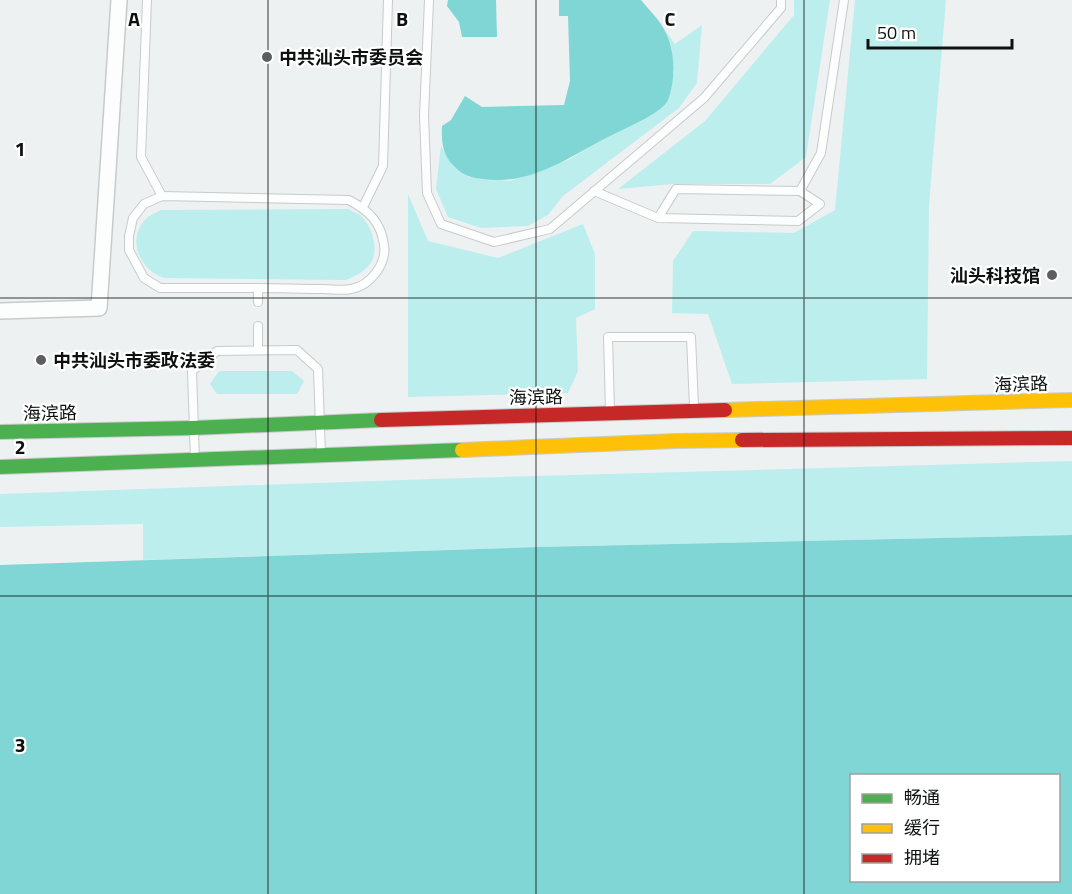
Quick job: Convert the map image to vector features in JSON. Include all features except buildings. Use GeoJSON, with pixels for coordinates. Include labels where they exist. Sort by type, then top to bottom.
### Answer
{"type":"FeatureCollection","features":[{"type":"Feature","properties":{"kind":"main road","name":"海滨路"},"geometry":{"type":"LineString","coordinates":[[0,432],[615,414],[648,422],[671,412],[1072,400]]}},
{"type":"Feature","properties":{"kind":"main road"},"geometry":{"type":"LineString","coordinates":[[0,467],[620,444],[648,433],[675,441],[1072,438]]}},
{"type":"Feature","properties":{"kind":"street"},"geometry":{"type":"LineString","coordinates":[[0,311],[99,308],[119,0]]}},
{"type":"Feature","properties":{"kind":"lane"},"geometry":{"type":"LineString","coordinates":[[147,0],[141,157],[162,196]]}},
{"type":"Feature","properties":{"kind":"lane"},"geometry":{"type":"LineString","coordinates":[[363,207],[383,166],[388,0]]}},
{"type":"Feature","properties":{"kind":"lane"},"geometry":{"type":"LineString","coordinates":[[429,0],[424,116],[427,193],[441,225],[494,242],[550,229],[704,98],[781,8],[781,0]]}},
{"type":"Feature","properties":{"kind":"lane"},"geometry":{"type":"LineString","coordinates":[[800,191],[821,153],[844,0]]}},
{"type":"Feature","properties":{"kind":"lane"},"geometry":{"type":"LineString","coordinates":[[594,191],[658,218],[798,221],[820,204],[800,191],[676,189],[658,218]]}},
{"type":"Feature","properties":{"kind":"lane"},"geometry":{"type":"LineString","coordinates":[[162,196],[349,200],[363,207],[375,218],[383,235],[385,250],[381,266],[370,280],[352,289],[160,288],[144,278],[129,250],[133,218],[144,204],[162,196]]}},
{"type":"Feature","properties":{"kind":"lane"},"geometry":{"type":"LineString","coordinates":[[258,288],[258,302]]}},
{"type":"Feature","properties":{"kind":"lane"},"geometry":{"type":"LineString","coordinates":[[258,326],[258,350]]}},
{"type":"Feature","properties":{"kind":"lane"},"geometry":{"type":"LineString","coordinates":[[615,414],[608,337],[691,337],[695,412]]}},
{"type":"Feature","properties":{"kind":"lane"},"geometry":{"type":"LineString","coordinates":[[195,461],[192,371],[217,351],[297,350],[318,369],[321,456]]}},
{"type":"Feature","properties":{"kind":"shaded area"},"geometry":{"type":"Polygon","coordinates":[[[448,0],[496,0],[497,37],[462,37],[459,22],[447,6],[448,0]]]}},
{"type":"Feature","properties":{"kind":"shaded area"},"geometry":{"type":"Polygon","coordinates":[[[559,0],[641,0],[658,20],[669,41],[673,75],[668,100],[658,111],[548,169],[500,180],[475,178],[462,173],[447,158],[442,140],[442,126],[451,120],[465,96],[482,107],[564,105],[570,81],[568,16],[559,16],[559,0]]]}},
{"type":"Feature","properties":{"kind":"shaded area"},"geometry":{"type":"Polygon","coordinates":[[[794,0],[830,0],[806,157],[770,184],[673,184],[618,189],[705,121],[794,15],[794,0]]]}},
{"type":"Feature","properties":{"kind":"shaded area"},"geometry":{"type":"Polygon","coordinates":[[[855,0],[946,0],[929,205],[927,379],[732,384],[708,314],[672,313],[673,261],[693,231],[794,233],[835,210],[855,0]]]}},
{"type":"Feature","properties":{"kind":"shaded area"},"geometry":{"type":"Polygon","coordinates":[[[702,25],[697,83],[679,108],[563,196],[548,215],[528,226],[481,228],[448,217],[436,189],[441,146],[453,166],[469,177],[510,181],[568,160],[603,139],[674,74],[666,32],[675,44],[702,25]]]}},
{"type":"Feature","properties":{"kind":"shaded area"},"geometry":{"type":"Polygon","coordinates":[[[408,194],[428,241],[498,258],[583,224],[595,254],[595,309],[576,318],[578,371],[568,393],[408,397],[408,194]]]}},
{"type":"Feature","properties":{"kind":"shaded area"},"geometry":{"type":"Polygon","coordinates":[[[348,209],[365,220],[373,239],[374,252],[368,267],[346,280],[165,278],[156,274],[142,261],[136,243],[141,225],[148,217],[161,210],[348,209]]]}},
{"type":"Feature","properties":{"kind":"shaded area"},"geometry":{"type":"Polygon","coordinates":[[[219,371],[292,371],[304,381],[297,394],[217,394],[210,384],[219,371]]]}},
{"type":"Feature","properties":{"kind":"shaded area"},"geometry":{"type":"Polygon","coordinates":[[[1072,461],[1072,535],[539,547],[143,560],[143,524],[0,527],[0,494],[1072,461]]]}},
{"type":"Feature","properties":{"kind":"shaded area"},"geometry":{"type":"Polygon","coordinates":[[[1072,535],[1072,894],[0,894],[0,565],[539,547],[1072,535]]]}},
{"type":"Feature","properties":{"kind":"traffic: fast"},"geometry":{"type":"LineString","coordinates":[[0,432],[193,428],[381,420]]}},
{"type":"Feature","properties":{"kind":"traffic: fast"},"geometry":{"type":"LineString","coordinates":[[0,467],[462,450]]}},
{"type":"Feature","properties":{"kind":"traffic: slow"},"geometry":{"type":"LineString","coordinates":[[725,410],[1072,400]]}},
{"type":"Feature","properties":{"kind":"traffic: slow"},"geometry":{"type":"LineString","coordinates":[[462,450],[742,440]]}},
{"type":"Feature","properties":{"kind":"traffic: jam"},"geometry":{"type":"LineString","coordinates":[[381,420],[725,410]]}},
{"type":"Feature","properties":{"kind":"traffic: jam"},"geometry":{"type":"LineString","coordinates":[[742,440],[1072,438]]}},
{"type":"Feature","properties":{"kind":"place","name":"中共汕头市委员会"},"geometry":{"type":"Point","coordinates":[267,57]}},
{"type":"Feature","properties":{"kind":"place","name":"汕头科技馆"},"geometry":{"type":"Point","coordinates":[1052,275]}},
{"type":"Feature","properties":{"kind":"place","name":"中共汕头市委政法委"},"geometry":{"type":"Point","coordinates":[41,360]}}]}
